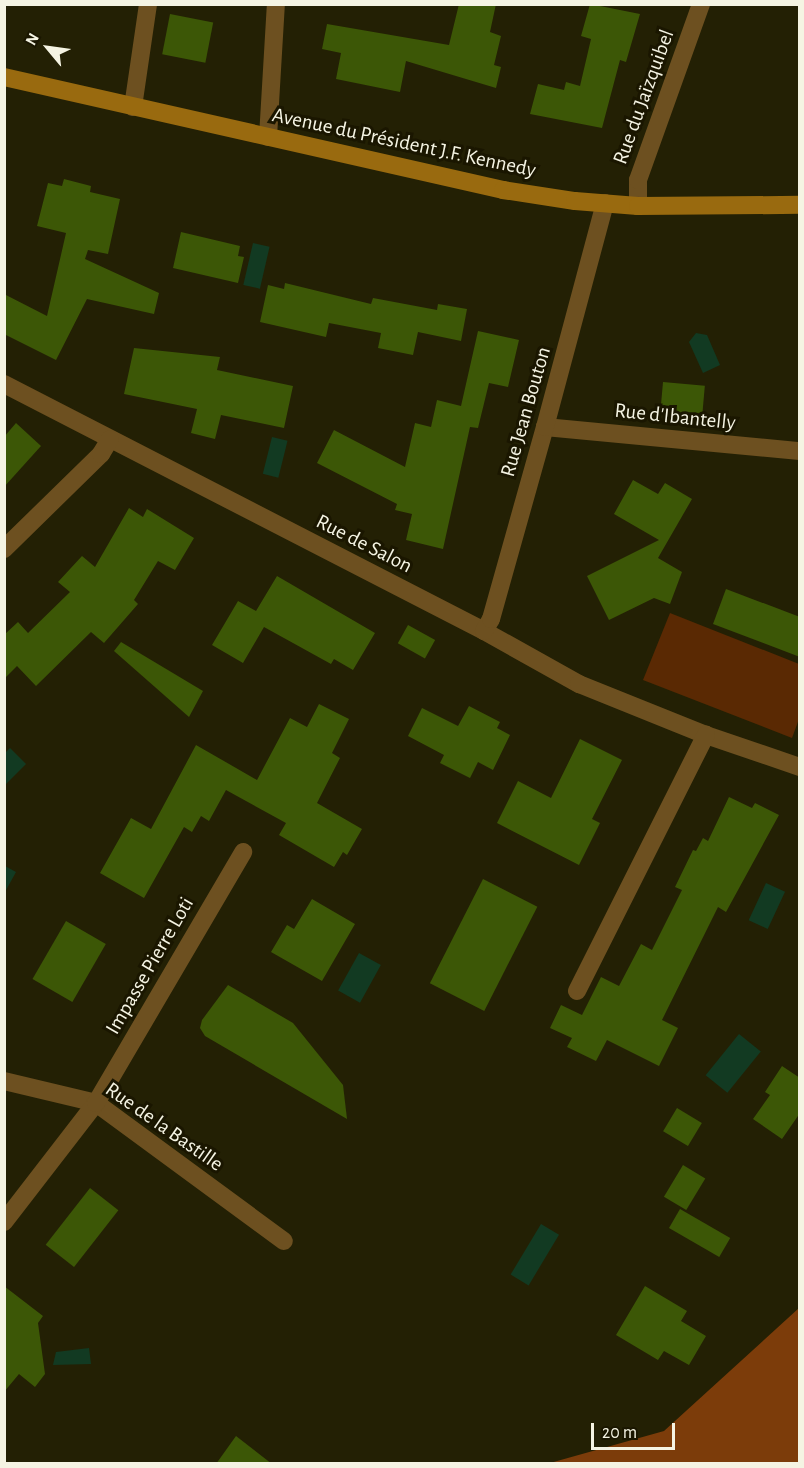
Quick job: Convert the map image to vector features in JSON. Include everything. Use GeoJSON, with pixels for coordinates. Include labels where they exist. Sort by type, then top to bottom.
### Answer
{"type":"FeatureCollection","features":[{"type":"Feature","properties":{"kind":"street"},"geometry":{"type":"LineString","coordinates":[[133,107],[148,4]]}},
{"type":"Feature","properties":{"kind":"street"},"geometry":{"type":"LineString","coordinates":[[268,137],[276,4]]}},
{"type":"Feature","properties":{"kind":"street","name":"Rue du Jaïzquibel"},"geometry":{"type":"LineString","coordinates":[[638,206],[638,180],[702,4]]}},
{"type":"Feature","properties":{"kind":"street","name":"Avenue du Président J.F. Kennedy"},"geometry":{"type":"LineString","coordinates":[[4,77],[502,190],[638,206],[800,205]]}},
{"type":"Feature","properties":{"kind":"street","name":"Rue Jean Bouton"},"geometry":{"type":"LineString","coordinates":[[484,631],[491,619],[605,203]]}},
{"type":"Feature","properties":{"kind":"street","name":"Rue de Salon"},"geometry":{"type":"LineString","coordinates":[[4,384],[484,631],[579,684],[706,735],[800,767]]}},
{"type":"Feature","properties":{"kind":"street","name":"Rue d'Ibantelly"},"geometry":{"type":"LineString","coordinates":[[545,427],[800,451]]}},
{"type":"Feature","properties":{"kind":"street"},"geometry":{"type":"LineString","coordinates":[[4,549],[101,454],[110,439]]}},
{"type":"Feature","properties":{"kind":"street"},"geometry":{"type":"LineString","coordinates":[[577,991],[706,735]]}},
{"type":"Feature","properties":{"kind":"street","name":"Impasse Pierre Loti"},"geometry":{"type":"LineString","coordinates":[[4,1222],[96,1103],[243,852]]}},
{"type":"Feature","properties":{"kind":"street","name":"Rue de la Bastille"},"geometry":{"type":"LineString","coordinates":[[4,1081],[96,1103],[284,1241]]}},
{"type":"Feature","properties":{"kind":"shaded area"},"geometry":{"type":"Polygon","coordinates":[[[253,243],[270,247],[260,289],[243,285],[253,243]]]}},
{"type":"Feature","properties":{"kind":"shaded area"},"geometry":{"type":"Polygon","coordinates":[[[696,333],[707,335],[720,365],[703,373],[689,342],[696,333]]]}},
{"type":"Feature","properties":{"kind":"shaded area"},"geometry":{"type":"Polygon","coordinates":[[[272,437],[288,441],[278,478],[263,474],[272,437]]]}},
{"type":"Feature","properties":{"kind":"shaded area"},"geometry":{"type":"Polygon","coordinates":[[[670,613],[799,664],[799,719],[792,738],[643,680],[670,613]]]}},
{"type":"Feature","properties":{"kind":"shaded area"},"geometry":{"type":"Polygon","coordinates":[[[10,748],[26,764],[5,785],[5,753],[10,748]]]}},
{"type":"Feature","properties":{"kind":"shaded area"},"geometry":{"type":"Polygon","coordinates":[[[5,866],[16,872],[5,892],[5,866]]]}},
{"type":"Feature","properties":{"kind":"shaded area"},"geometry":{"type":"Polygon","coordinates":[[[766,883],[785,892],[768,929],[749,920],[766,883]]]}},
{"type":"Feature","properties":{"kind":"shaded area"},"geometry":{"type":"Polygon","coordinates":[[[359,953],[381,965],[360,1003],[338,991],[359,953]]]}},
{"type":"Feature","properties":{"kind":"shaded area"},"geometry":{"type":"Polygon","coordinates":[[[739,1034],[761,1052],[727,1093],[706,1075],[739,1034]]]}},
{"type":"Feature","properties":{"kind":"shaded area"},"geometry":{"type":"Polygon","coordinates":[[[541,1224],[559,1235],[529,1285],[511,1275],[541,1224]]]}},
{"type":"Feature","properties":{"kind":"shaded area"},"geometry":{"type":"Polygon","coordinates":[[[799,1308],[799,1463],[550,1463],[664,1431],[799,1308]]]}},
{"type":"Feature","properties":{"kind":"shaded area"},"geometry":{"type":"Polygon","coordinates":[[[89,1348],[91,1364],[53,1365],[56,1352],[89,1348]]]}},
{"type":"Feature","properties":{"kind":"building"},"geometry":{"type":"Polygon","coordinates":[[[459,4],[496,4],[490,32],[501,36],[494,65],[501,67],[496,88],[406,61],[400,92],[336,79],[341,53],[322,49],[327,24],[449,45],[459,4]]]}},
{"type":"Feature","properties":{"kind":"building"},"geometry":{"type":"Polygon","coordinates":[[[590,4],[640,14],[626,62],[620,60],[602,128],[530,114],[538,84],[564,90],[566,82],[580,86],[591,39],[581,36],[590,4]]]}},
{"type":"Feature","properties":{"kind":"building"},"geometry":{"type":"Polygon","coordinates":[[[170,14],[213,22],[205,63],[162,54],[170,14]]]}},
{"type":"Feature","properties":{"kind":"building"},"geometry":{"type":"Polygon","coordinates":[[[64,179],[91,186],[90,192],[120,199],[108,254],[88,250],[85,259],[159,293],[154,314],[87,299],[56,360],[4,334],[4,294],[47,316],[66,233],[37,226],[48,183],[62,186],[64,179]]]}},
{"type":"Feature","properties":{"kind":"building"},"geometry":{"type":"Polygon","coordinates":[[[181,232],[240,246],[238,256],[244,257],[238,283],[173,268],[181,232]]]}},
{"type":"Feature","properties":{"kind":"building"},"geometry":{"type":"Polygon","coordinates":[[[285,283],[371,304],[373,298],[437,310],[438,304],[467,309],[461,341],[418,332],[413,355],[378,348],[381,333],[329,323],[326,337],[260,322],[268,285],[284,289],[285,283]]]}},
{"type":"Feature","properties":{"kind":"building"},"geometry":{"type":"Polygon","coordinates":[[[478,331],[519,340],[508,387],[489,383],[478,428],[470,427],[443,549],[406,540],[412,514],[395,510],[397,504],[317,463],[334,430],[405,467],[415,423],[431,427],[437,400],[461,406],[478,331]]]}},
{"type":"Feature","properties":{"kind":"building"},"geometry":{"type":"Polygon","coordinates":[[[134,348],[220,357],[217,370],[293,386],[284,428],[221,415],[215,439],[191,433],[197,409],[124,394],[134,348]]]}},
{"type":"Feature","properties":{"kind":"building"},"geometry":{"type":"Polygon","coordinates":[[[663,382],[705,386],[702,419],[660,415],[663,382]]]}},
{"type":"Feature","properties":{"kind":"building"},"geometry":{"type":"Polygon","coordinates":[[[16,423],[41,446],[4,487],[4,437],[16,423]]]}},
{"type":"Feature","properties":{"kind":"building"},"geometry":{"type":"Polygon","coordinates":[[[633,480],[658,494],[665,483],[692,499],[658,558],[682,572],[670,604],[654,598],[609,620],[587,576],[659,540],[614,514],[633,480]]]}},
{"type":"Feature","properties":{"kind":"building"},"geometry":{"type":"Polygon","coordinates":[[[129,508],[143,517],[147,509],[194,538],[175,570],[158,561],[134,600],[138,604],[104,643],[91,632],[36,686],[17,666],[4,679],[4,635],[18,622],[28,633],[70,592],[58,582],[82,556],[95,567],[129,508]]]}},
{"type":"Feature","properties":{"kind":"building"},"geometry":{"type":"Polygon","coordinates":[[[277,576],[375,633],[353,670],[334,659],[331,664],[264,627],[243,663],[212,645],[238,601],[256,611],[277,576]]]}},
{"type":"Feature","properties":{"kind":"building"},"geometry":{"type":"Polygon","coordinates":[[[726,589],[800,617],[800,657],[713,624],[726,589]]]}},
{"type":"Feature","properties":{"kind":"building"},"geometry":{"type":"Polygon","coordinates":[[[408,625],[435,640],[425,658],[398,643],[408,625]]]}},
{"type":"Feature","properties":{"kind":"building"},"geometry":{"type":"Polygon","coordinates":[[[121,642],[203,691],[189,717],[114,651],[121,642]]]}},
{"type":"Feature","properties":{"kind":"building"},"geometry":{"type":"Polygon","coordinates":[[[319,704],[349,719],[332,753],[340,758],[317,803],[362,829],[347,855],[343,852],[334,867],[279,835],[286,823],[226,790],[209,821],[201,816],[192,832],[184,827],[144,898],[100,873],[131,818],[151,829],[196,745],[257,780],[290,718],[307,727],[319,704]]]}},
{"type":"Feature","properties":{"kind":"building"},"geometry":{"type":"Polygon","coordinates":[[[469,706],[500,722],[497,728],[510,735],[493,770],[478,762],[470,778],[440,763],[444,755],[408,736],[422,708],[458,726],[469,706]]]}},
{"type":"Feature","properties":{"kind":"building"},"geometry":{"type":"Polygon","coordinates":[[[580,739],[622,760],[592,819],[600,823],[579,865],[497,823],[518,781],[551,798],[580,739]]]}},
{"type":"Feature","properties":{"kind":"building"},"geometry":{"type":"Polygon","coordinates":[[[729,797],[752,808],[755,803],[779,815],[726,912],[718,907],[662,1020],[678,1028],[659,1066],[607,1040],[596,1061],[567,1047],[572,1038],[550,1028],[561,1005],[582,1015],[601,977],[619,986],[641,944],[652,950],[682,890],[675,887],[693,850],[696,851],[703,838],[708,841],[729,797]]]}},
{"type":"Feature","properties":{"kind":"building"},"geometry":{"type":"Polygon","coordinates":[[[483,879],[537,907],[484,1011],[430,983],[483,879]]]}},
{"type":"Feature","properties":{"kind":"building"},"geometry":{"type":"Polygon","coordinates":[[[312,899],[355,924],[322,981],[271,952],[287,925],[294,929],[312,899]]]}},
{"type":"Feature","properties":{"kind":"building"},"geometry":{"type":"Polygon","coordinates":[[[66,921],[106,944],[72,1002],[32,979],[66,921]]]}},
{"type":"Feature","properties":{"kind":"building"},"geometry":{"type":"Polygon","coordinates":[[[228,985],[293,1023],[343,1085],[347,1119],[205,1036],[200,1028],[202,1020],[228,985]]]}},
{"type":"Feature","properties":{"kind":"building"},"geometry":{"type":"Polygon","coordinates":[[[782,1066],[800,1078],[800,1113],[782,1139],[753,1119],[770,1095],[765,1092],[782,1066]]]}},
{"type":"Feature","properties":{"kind":"building"},"geometry":{"type":"Polygon","coordinates":[[[677,1108],[702,1123],[688,1146],[663,1131],[677,1108]]]}},
{"type":"Feature","properties":{"kind":"building"},"geometry":{"type":"Polygon","coordinates":[[[683,1165],[705,1178],[686,1210],[664,1197],[683,1165]]]}},
{"type":"Feature","properties":{"kind":"building"},"geometry":{"type":"Polygon","coordinates":[[[90,1188],[118,1210],[74,1267],[46,1245],[90,1188]]]}},
{"type":"Feature","properties":{"kind":"building"},"geometry":{"type":"Polygon","coordinates":[[[680,1209],[730,1238],[719,1257],[669,1228],[680,1209]]]}},
{"type":"Feature","properties":{"kind":"building"},"geometry":{"type":"Polygon","coordinates":[[[4,1286],[43,1316],[38,1323],[45,1374],[35,1387],[19,1374],[4,1392],[4,1286]]]}},
{"type":"Feature","properties":{"kind":"building"},"geometry":{"type":"Polygon","coordinates":[[[645,1286],[687,1311],[681,1321],[706,1336],[689,1365],[664,1351],[658,1360],[616,1335],[645,1286]]]}},
{"type":"Feature","properties":{"kind":"building"},"geometry":{"type":"Polygon","coordinates":[[[236,1436],[272,1464],[216,1464],[236,1436]]]}}]}
